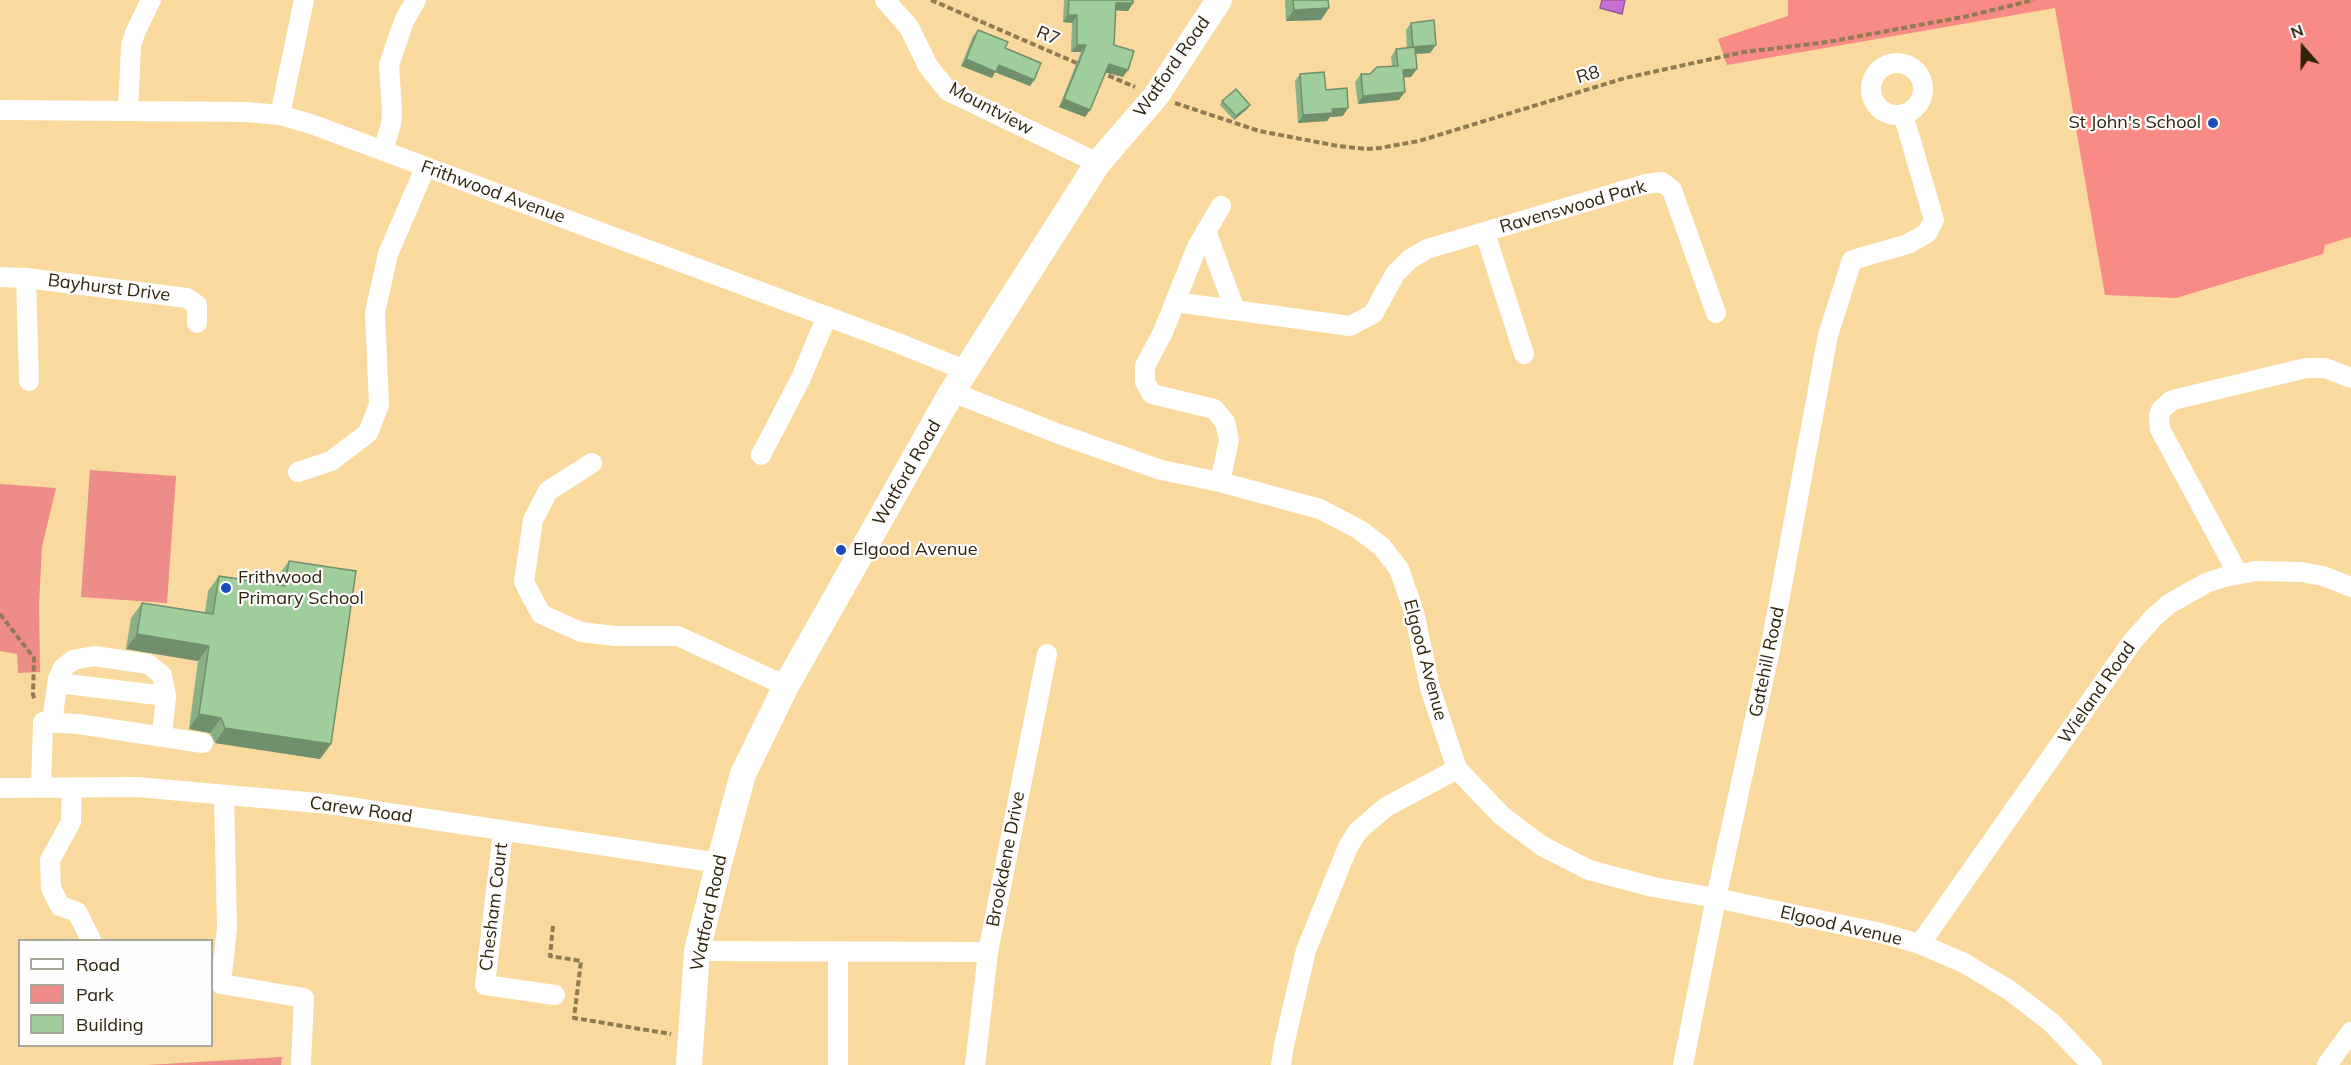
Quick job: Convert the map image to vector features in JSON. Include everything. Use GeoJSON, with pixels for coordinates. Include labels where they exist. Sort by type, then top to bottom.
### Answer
{"type":"FeatureCollection","features":[{"type":"Feature","properties":{"kind":"main road","name":"Watford Road"},"geometry":{"type":"LineString","coordinates":[[689,1065],[697,951],[719,863],[743,774],[786,686],[952,392],[1098,163],[1156,96],[1219,0]]}},
{"type":"Feature","properties":{"kind":"street"},"geometry":{"type":"LineString","coordinates":[[128,110],[131,47],[135,33],[151,0]]}},
{"type":"Feature","properties":{"kind":"street"},"geometry":{"type":"LineString","coordinates":[[280,115],[304,0]]}},
{"type":"Feature","properties":{"kind":"street"},"geometry":{"type":"LineString","coordinates":[[383,151],[391,117],[389,65],[404,21],[416,0]]}},
{"type":"Feature","properties":{"kind":"street","name":"Mountview"},"geometry":{"type":"LineString","coordinates":[[885,0],[909,27],[928,66],[948,90],[1098,163]]}},
{"type":"Feature","properties":{"kind":"street","name":"Frithwood Avenue"},"geometry":{"type":"LineString","coordinates":[[0,110],[128,110],[280,115],[311,124],[827,316],[967,371]]}},
{"type":"Feature","properties":{"kind":"street","name":"Gatehill Road"},"geometry":{"type":"LineString","coordinates":[[1683,1065],[1716,898],[1771,645],[1828,336],[1852,260],[1908,244],[1927,233],[1934,220],[1903,114]]}},
{"type":"Feature","properties":{"kind":"street"},"geometry":{"type":"LineString","coordinates":[[298,472],[330,461],[368,433],[380,405],[375,313],[388,254],[425,168]]}},
{"type":"Feature","properties":{"kind":"street","name":"Ravenswood Park"},"geometry":{"type":"LineString","coordinates":[[1175,303],[1350,326],[1373,314],[1395,274],[1410,259],[1427,249],[1646,184],[1662,182],[1672,190],[1716,313]]}},
{"type":"Feature","properties":{"kind":"street"},"geometry":{"type":"LineString","coordinates":[[1220,482],[1229,440],[1225,423],[1214,409],[1152,394],[1145,382],[1145,366],[1175,303],[1197,246],[1221,206]]}},
{"type":"Feature","properties":{"kind":"street"},"geometry":{"type":"LineString","coordinates":[[1206,231],[1235,310]]}},
{"type":"Feature","properties":{"kind":"street","name":"Ravenswood Park"},"geometry":{"type":"LineString","coordinates":[[1485,232],[1524,354]]}},
{"type":"Feature","properties":{"kind":"street","name":"Bayhurst Drive"},"geometry":{"type":"LineString","coordinates":[[0,278],[26,278],[188,298],[197,305],[197,323]]}},
{"type":"Feature","properties":{"kind":"street"},"geometry":{"type":"LineString","coordinates":[[26,278],[29,381]]}},
{"type":"Feature","properties":{"kind":"street"},"geometry":{"type":"LineString","coordinates":[[761,455],[801,378],[827,316]]}},
{"type":"Feature","properties":{"kind":"street"},"geometry":{"type":"LineString","coordinates":[[2238,574],[2160,429],[2159,416],[2162,410],[2177,399],[2306,368],[2325,368],[2351,378]]}},
{"type":"Feature","properties":{"kind":"street","name":"Elgood Avenue"},"geometry":{"type":"LineString","coordinates":[[952,392],[1059,434],[1161,470],[1220,482],[1320,509],[1360,530],[1382,548],[1398,569],[1414,612],[1430,688],[1457,769],[1502,816],[1542,846],[1589,870],[1653,887],[1881,933],[1920,944],[1964,963],[2009,990],[2051,1022],[2092,1065]]}},
{"type":"Feature","properties":{"kind":"street"},"geometry":{"type":"LineString","coordinates":[[592,463],[548,491],[533,520],[524,582],[541,615],[581,632],[615,636],[678,636],[786,686]]}},
{"type":"Feature","properties":{"kind":"street","name":"Wieland Road"},"geometry":{"type":"LineString","coordinates":[[1920,944],[2132,642],[2153,618],[2187,592],[2206,583],[2256,571],[2301,572],[2322,576],[2351,587]]}},
{"type":"Feature","properties":{"kind":"street","name":"Brookdene Drive"},"geometry":{"type":"LineString","coordinates":[[975,1065],[988,952],[1047,654]]}},
{"type":"Feature","properties":{"kind":"street"},"geometry":{"type":"LineString","coordinates":[[41,787],[47,722],[63,668],[73,660],[94,656],[148,664],[162,675],[166,696],[162,736]]}},
{"type":"Feature","properties":{"kind":"street"},"geometry":{"type":"LineString","coordinates":[[58,683],[166,696]]}},
{"type":"Feature","properties":{"kind":"street"},"geometry":{"type":"LineString","coordinates":[[47,722],[203,743]]}},
{"type":"Feature","properties":{"kind":"street"},"geometry":{"type":"LineString","coordinates":[[1281,1065],[1306,950],[1348,847],[1358,831],[1386,807],[1457,769]]}},
{"type":"Feature","properties":{"kind":"street","name":"Carew Road"},"geometry":{"type":"LineString","coordinates":[[0,788],[137,788],[329,804],[719,863]]}},
{"type":"Feature","properties":{"kind":"street"},"geometry":{"type":"LineString","coordinates":[[72,788],[71,822],[50,860],[51,888],[60,906],[77,912],[90,939]]}},
{"type":"Feature","properties":{"kind":"street"},"geometry":{"type":"LineString","coordinates":[[224,795],[227,928],[216,984],[304,998],[301,1065]]}},
{"type":"Feature","properties":{"kind":"street","name":"Chesham Court"},"geometry":{"type":"LineString","coordinates":[[503,831],[485,986],[555,995]]}},
{"type":"Feature","properties":{"kind":"street"},"geometry":{"type":"LineString","coordinates":[[697,951],[988,952]]}},
{"type":"Feature","properties":{"kind":"street"},"geometry":{"type":"LineString","coordinates":[[838,952],[838,1065]]}},
{"type":"Feature","properties":{"kind":"street"},"geometry":{"type":"LineString","coordinates":[[2326,1065],[2351,1032]]}},
{"type":"Feature","properties":{"kind":"path","name":"R7"},"geometry":{"type":"LineString","coordinates":[[931,0],[1156,96]]}},
{"type":"Feature","properties":{"kind":"path","name":"R8"},"geometry":{"type":"LineString","coordinates":[[1156,96],[1259,130],[1338,146],[1373,148],[1419,141],[1625,78],[1743,52],[1828,42],[1956,18],[2034,0]]}},
{"type":"Feature","properties":{"kind":"path"},"geometry":{"type":"LineString","coordinates":[[0,614],[34,658],[33,695],[47,722]]}},
{"type":"Feature","properties":{"kind":"path"},"geometry":{"type":"LineString","coordinates":[[553,926],[550,956],[581,961],[574,1018],[690,1037]]}},
{"type":"Feature","properties":{"kind":"green space"},"geometry":{"type":"Polygon","coordinates":[[[90,470],[176,476],[167,603],[81,597],[90,470]]]}},
{"type":"Feature","properties":{"kind":"green space"},"geometry":{"type":"Polygon","coordinates":[[[0,484],[56,488],[42,547],[39,604],[40,672],[18,673],[17,654],[0,651],[0,484]]]}},
{"type":"Feature","properties":{"kind":"green space"},"geometry":{"type":"Polygon","coordinates":[[[282,1057],[281,1065],[147,1065],[282,1057]]]}},
{"type":"Feature","properties":{"kind":"shaded area"},"geometry":{"type":"Polygon","coordinates":[[[1602,0],[1625,0],[1622,14],[1600,8],[1602,0]]]}},
{"type":"Feature","properties":{"kind":"shaded area","name":"St John's School"},"geometry":{"type":"Polygon","coordinates":[[[1788,0],[2351,0],[2351,237],[2325,245],[2323,254],[2176,298],[2105,295],[2055,8],[1727,65],[1718,39],[1788,16],[1788,0]]]}},
{"type":"Feature","properties":{"kind":"building"},"geometry":{"type":"Polygon","coordinates":[[[1069,0],[1133,0],[1133,3],[1116,3],[1114,45],[1134,51],[1128,70],[1109,64],[1090,110],[1064,99],[1086,45],[1077,45],[1077,15],[1068,15],[1069,0]]]}},
{"type":"Feature","properties":{"kind":"building"},"geometry":{"type":"Polygon","coordinates":[[[1293,0],[1328,0],[1329,8],[1294,10],[1293,0]]]}},
{"type":"Feature","properties":{"kind":"building"},"geometry":{"type":"Polygon","coordinates":[[[1434,20],[1436,45],[1413,47],[1411,23],[1434,20]]]}},
{"type":"Feature","properties":{"kind":"building"},"geometry":{"type":"Polygon","coordinates":[[[978,30],[1008,42],[1005,48],[1041,63],[1034,80],[999,65],[996,72],[966,59],[978,30]]]}},
{"type":"Feature","properties":{"kind":"building"},"geometry":{"type":"Polygon","coordinates":[[[1415,47],[1417,69],[1403,70],[1405,92],[1363,96],[1361,74],[1370,74],[1377,67],[1398,66],[1396,49],[1415,47]]]}},
{"type":"Feature","properties":{"kind":"building"},"geometry":{"type":"Polygon","coordinates":[[[1324,72],[1326,90],[1347,88],[1348,108],[1332,109],[1333,113],[1303,115],[1300,74],[1324,72]]]}},
{"type":"Feature","properties":{"kind":"building"},"geometry":{"type":"Polygon","coordinates":[[[1236,89],[1250,105],[1236,116],[1222,101],[1236,89]]]}},
{"type":"Feature","properties":{"kind":"building"},"geometry":{"type":"Polygon","coordinates":[[[289,561],[356,571],[331,744],[225,728],[221,718],[199,714],[209,646],[137,634],[142,603],[213,614],[219,576],[285,586],[289,561]]]}},
{"type":"Feature","properties":{"kind":"place","name":"St John's School"},"geometry":{"type":"Point","coordinates":[2213,123]}},
{"type":"Feature","properties":{"kind":"place","name":"Elgood Avenue"},"geometry":{"type":"Point","coordinates":[841,550]}},
{"type":"Feature","properties":{"kind":"place","name":"Frithwood Primary School"},"geometry":{"type":"Point","coordinates":[226,588]}}]}
